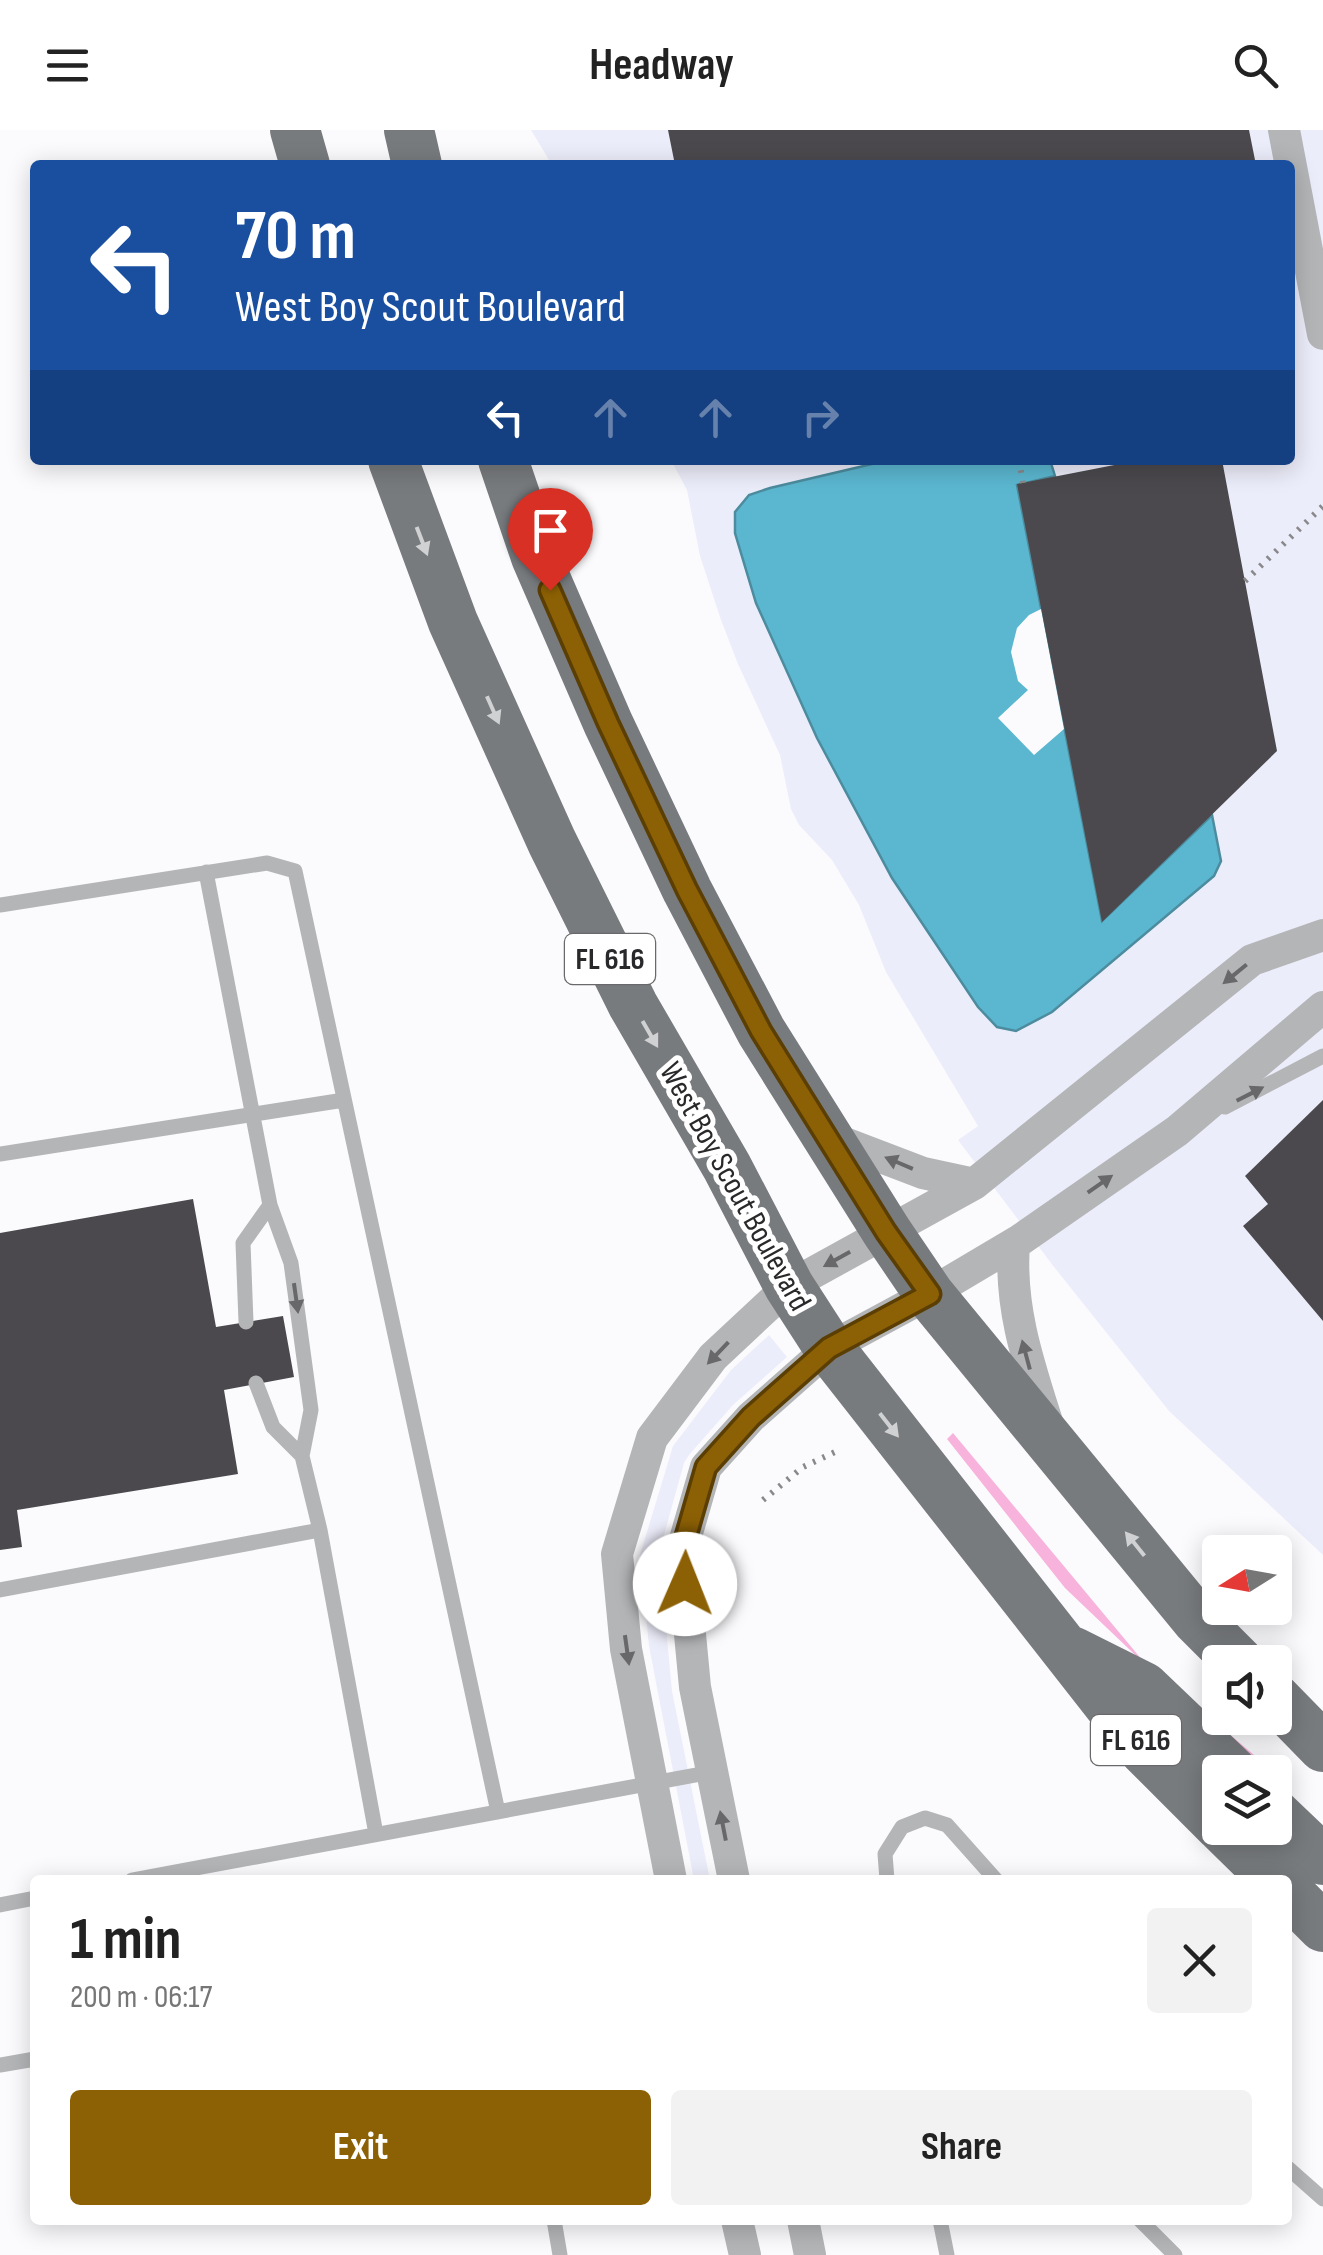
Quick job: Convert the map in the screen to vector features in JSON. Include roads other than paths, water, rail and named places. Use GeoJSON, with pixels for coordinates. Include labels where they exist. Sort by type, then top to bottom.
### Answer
{"type":"FeatureCollection","features":[{"type":"Feature","properties":{"kind":"main road"},"geometry":{"type":"LineString","coordinates":[[296,130],[303,160]]}},
{"type":"Feature","properties":{"kind":"main road"},"geometry":{"type":"LineString","coordinates":[[409,130],[416,160]]}},
{"type":"Feature","properties":{"kind":"main road","name":"West Boy Scout Boulevard"},"geometry":{"type":"LineString","coordinates":[[394,465],[453,622],[552,842],[633,1005],[727,1167],[789,1286],[829,1348],[1061,1645],[1145,1751],[1202,1808]]}},
{"type":"Feature","properties":{"kind":"main road","name":"FL 616"},"geometry":{"type":"LineString","coordinates":[[505,465],[536,557],[608,723],[687,890],[761,1031],[886,1232],[930,1294],[1196,1620],[1222,1645]]}},
{"type":"Feature","properties":{"kind":"main road"},"geometry":{"type":"LineString","coordinates":[[1061,1645],[1144,1687],[1214,1755]]}},
{"type":"Feature","properties":{"kind":"main road"},"geometry":{"type":"LineString","coordinates":[[1292,1715],[1323,1746]]}},
{"type":"Feature","properties":{"kind":"main road"},"geometry":{"type":"LineString","coordinates":[[1292,1830],[1323,1860]]}},
{"type":"Feature","properties":{"kind":"main road","name":"West Boy Scout Boulevard"},"geometry":{"type":"LineString","coordinates":[[1239,1845],[1270,1875]]}},
{"type":"Feature","properties":{"kind":"main road"},"geometry":{"type":"LineString","coordinates":[[1292,1896],[1323,1927]]}},
{"type":"Feature","properties":{"kind":"street"},"geometry":{"type":"LineString","coordinates":[[1284,130],[1286,160]]}},
{"type":"Feature","properties":{"kind":"street"},"geometry":{"type":"LineString","coordinates":[[1295,230],[1300,266],[1323,334]]}},
{"type":"Feature","properties":{"kind":"street"},"geometry":{"type":"LineString","coordinates":[[670,1875],[626,1649],[617,1554],[652,1438],[713,1357],[789,1286],[974,1184],[1252,960],[1323,935]]}},
{"type":"Feature","properties":{"kind":"street"},"geometry":{"type":"LineString","coordinates":[[733,1875],[695,1686],[682,1550],[706,1467],[751,1417],[829,1348],[1014,1244],[1177,1131],[1323,1008]]}},
{"type":"Feature","properties":{"kind":"street"},"geometry":{"type":"LineString","coordinates":[[826,1136],[923,1173],[974,1184]]}},
{"type":"Feature","properties":{"kind":"street"},"geometry":{"type":"LineString","coordinates":[[1014,1244],[1016,1313],[1056,1448]]}},
{"type":"Feature","properties":{"kind":"street"},"geometry":{"type":"LineString","coordinates":[[737,2225],[745,2255]]}},
{"type":"Feature","properties":{"kind":"street"},"geometry":{"type":"LineString","coordinates":[[803,2225],[810,2255]]}},
{"type":"Feature","properties":{"kind":"lane"},"geometry":{"type":"LineString","coordinates":[[0,905],[266,863],[295,871],[498,1812]]}},
{"type":"Feature","properties":{"kind":"lane"},"geometry":{"type":"LineString","coordinates":[[206,872],[270,1205],[291,1263],[311,1410],[302,1456],[320,1530],[376,1834]]}},
{"type":"Feature","properties":{"kind":"lane"},"geometry":{"type":"LineString","coordinates":[[1177,1131],[1323,1056]]}},
{"type":"Feature","properties":{"kind":"lane"},"geometry":{"type":"LineString","coordinates":[[0,1154],[344,1100]]}},
{"type":"Feature","properties":{"kind":"lane"},"geometry":{"type":"LineString","coordinates":[[246,1322],[243,1243],[270,1205]]}},
{"type":"Feature","properties":{"kind":"lane"},"geometry":{"type":"LineString","coordinates":[[256,1384],[273,1427],[302,1456]]}},
{"type":"Feature","properties":{"kind":"lane"},"geometry":{"type":"LineString","coordinates":[[0,1590],[320,1530]]}},
{"type":"Feature","properties":{"kind":"lane"},"geometry":{"type":"LineString","coordinates":[[159,1875],[712,1772]]}},
{"type":"Feature","properties":{"kind":"lane"},"geometry":{"type":"LineString","coordinates":[[887,1875],[885,1854],[902,1827],[924,1818],[947,1825],[992,1875]]}},
{"type":"Feature","properties":{"kind":"lane"},"geometry":{"type":"LineString","coordinates":[[0,1905],[30,1899]]}},
{"type":"Feature","properties":{"kind":"lane"},"geometry":{"type":"LineString","coordinates":[[0,2065],[30,2061]]}},
{"type":"Feature","properties":{"kind":"lane"},"geometry":{"type":"LineString","coordinates":[[1292,2172],[1323,2199]]}},
{"type":"Feature","properties":{"kind":"lane"},"geometry":{"type":"LineString","coordinates":[[555,2225],[560,2255]]}},
{"type":"Feature","properties":{"kind":"lane"},"geometry":{"type":"LineString","coordinates":[[941,2225],[947,2255]]}},
{"type":"Feature","properties":{"kind":"lane"},"geometry":{"type":"LineString","coordinates":[[1145,2225],[1175,2255]]}},
{"type":"Feature","properties":{"kind":"water"},"geometry":{"type":"Polygon","coordinates":[[[868,465],[1052,465],[1055,476],[1017,485],[1102,921],[1212,815],[1221,861],[1214,876],[1052,1012],[1016,1031],[997,1027],[978,1007],[892,878],[817,738],[756,603],[735,533],[735,512],[749,495],[868,465]]]}}]}
